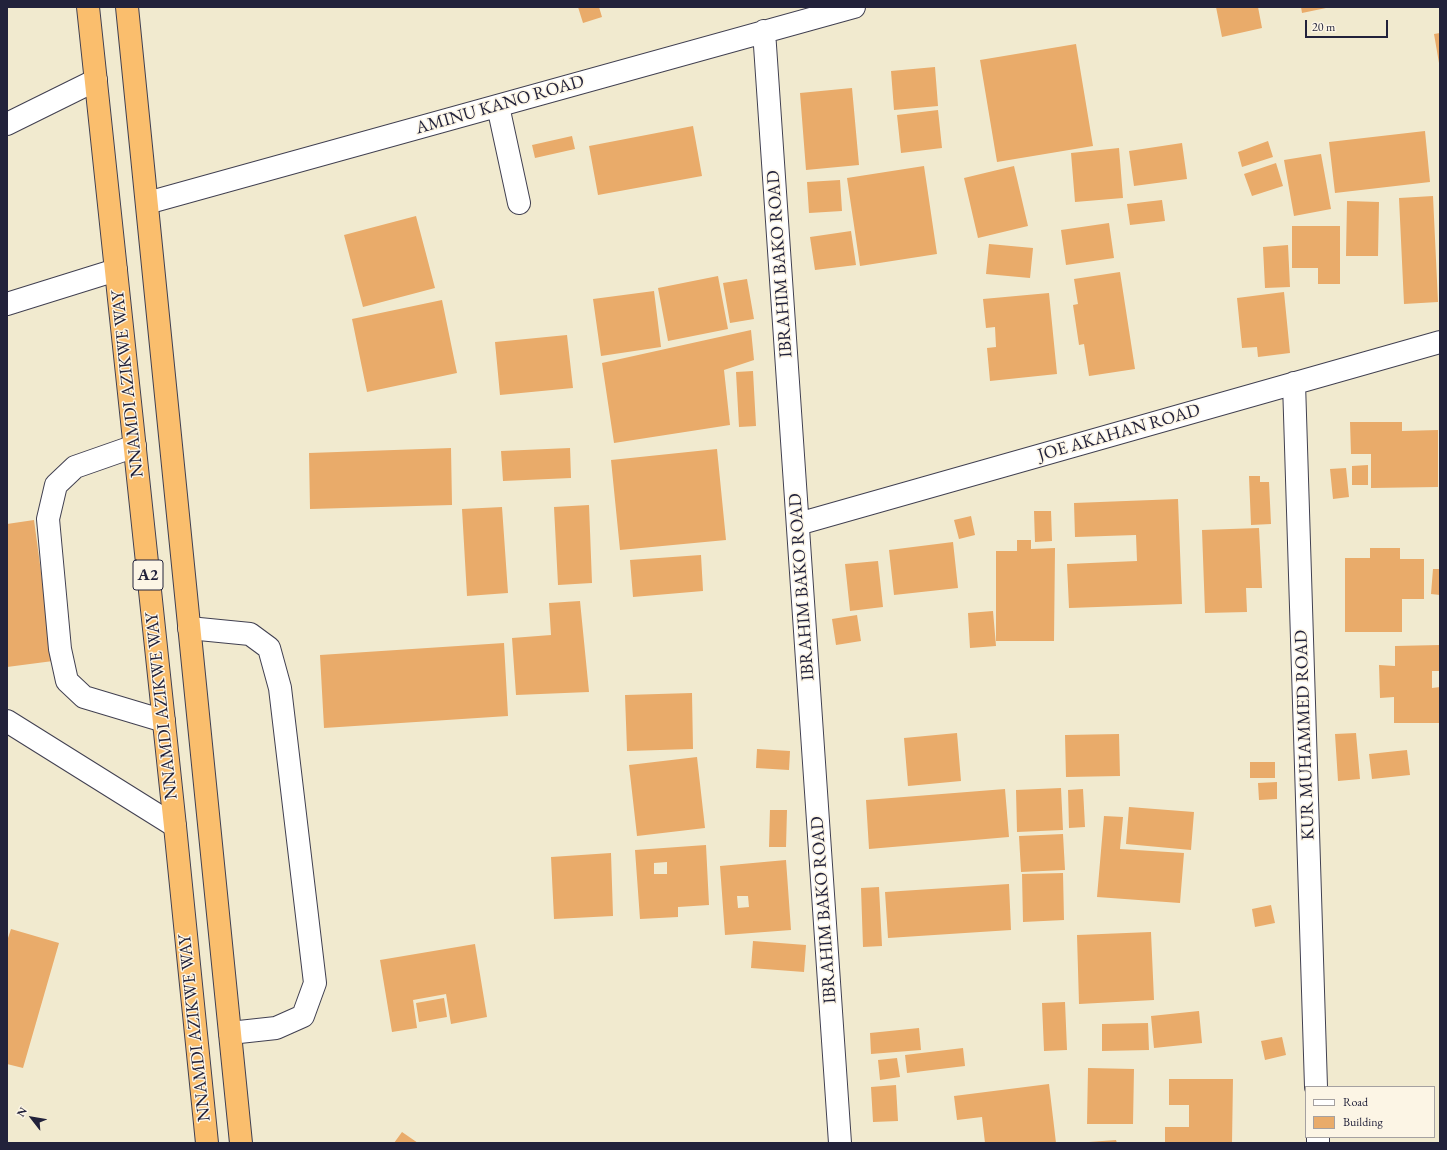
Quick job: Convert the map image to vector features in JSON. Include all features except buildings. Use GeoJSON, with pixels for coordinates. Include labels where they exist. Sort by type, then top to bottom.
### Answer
{"type":"FeatureCollection","features":[{"type":"Feature","properties":{"kind":"highway","name":"NNAMDI AZIKWE WAY"},"geometry":{"type":"LineString","coordinates":[[88,7],[175,826],[207,1143]]}},
{"type":"Feature","properties":{"kind":"highway","name":"NNAMDI AZIKWE WAY"},"geometry":{"type":"LineString","coordinates":[[127,7],[241,1143]]}},
{"type":"Feature","properties":{"kind":"highway"},"geometry":{"type":"LineString","coordinates":[[196,1035],[230,1033]]}},
{"type":"Feature","properties":{"kind":"street","name":"AMINU KANO ROAD"},"geometry":{"type":"LineString","coordinates":[[147,203],[854,7]]}},
{"type":"Feature","properties":{"kind":"street","name":"IBRAHIM BAKO ROAD"},"geometry":{"type":"LineString","coordinates":[[764,31],[840,1143]]}},
{"type":"Feature","properties":{"kind":"street"},"geometry":{"type":"LineString","coordinates":[[7,124],[96,80]]}},
{"type":"Feature","properties":{"kind":"street"},"geometry":{"type":"LineString","coordinates":[[498,106],[519,203]]}},
{"type":"Feature","properties":{"kind":"street"},"geometry":{"type":"LineString","coordinates":[[7,304],[116,270]]}},
{"type":"Feature","properties":{"kind":"street","name":"JOE AKAHAN ROAD"},"geometry":{"type":"LineString","coordinates":[[798,524],[1440,342]]}},
{"type":"Feature","properties":{"kind":"street","name":"KUR MUHAMMED ROAD"},"geometry":{"type":"LineString","coordinates":[[1294,384],[1316,1086]]}},
{"type":"Feature","properties":{"kind":"street"},"geometry":{"type":"LineString","coordinates":[[134,446],[75,467],[56,485],[48,519],[60,649],[67,681],[84,697],[164,721]]}},
{"type":"Feature","properties":{"kind":"street"},"geometry":{"type":"LineString","coordinates":[[189,628],[250,634],[269,648],[280,688],[315,983],[304,1016],[276,1028],[230,1033]]}},
{"type":"Feature","properties":{"kind":"street"},"geometry":{"type":"LineString","coordinates":[[7,721],[175,826]]}}]}
